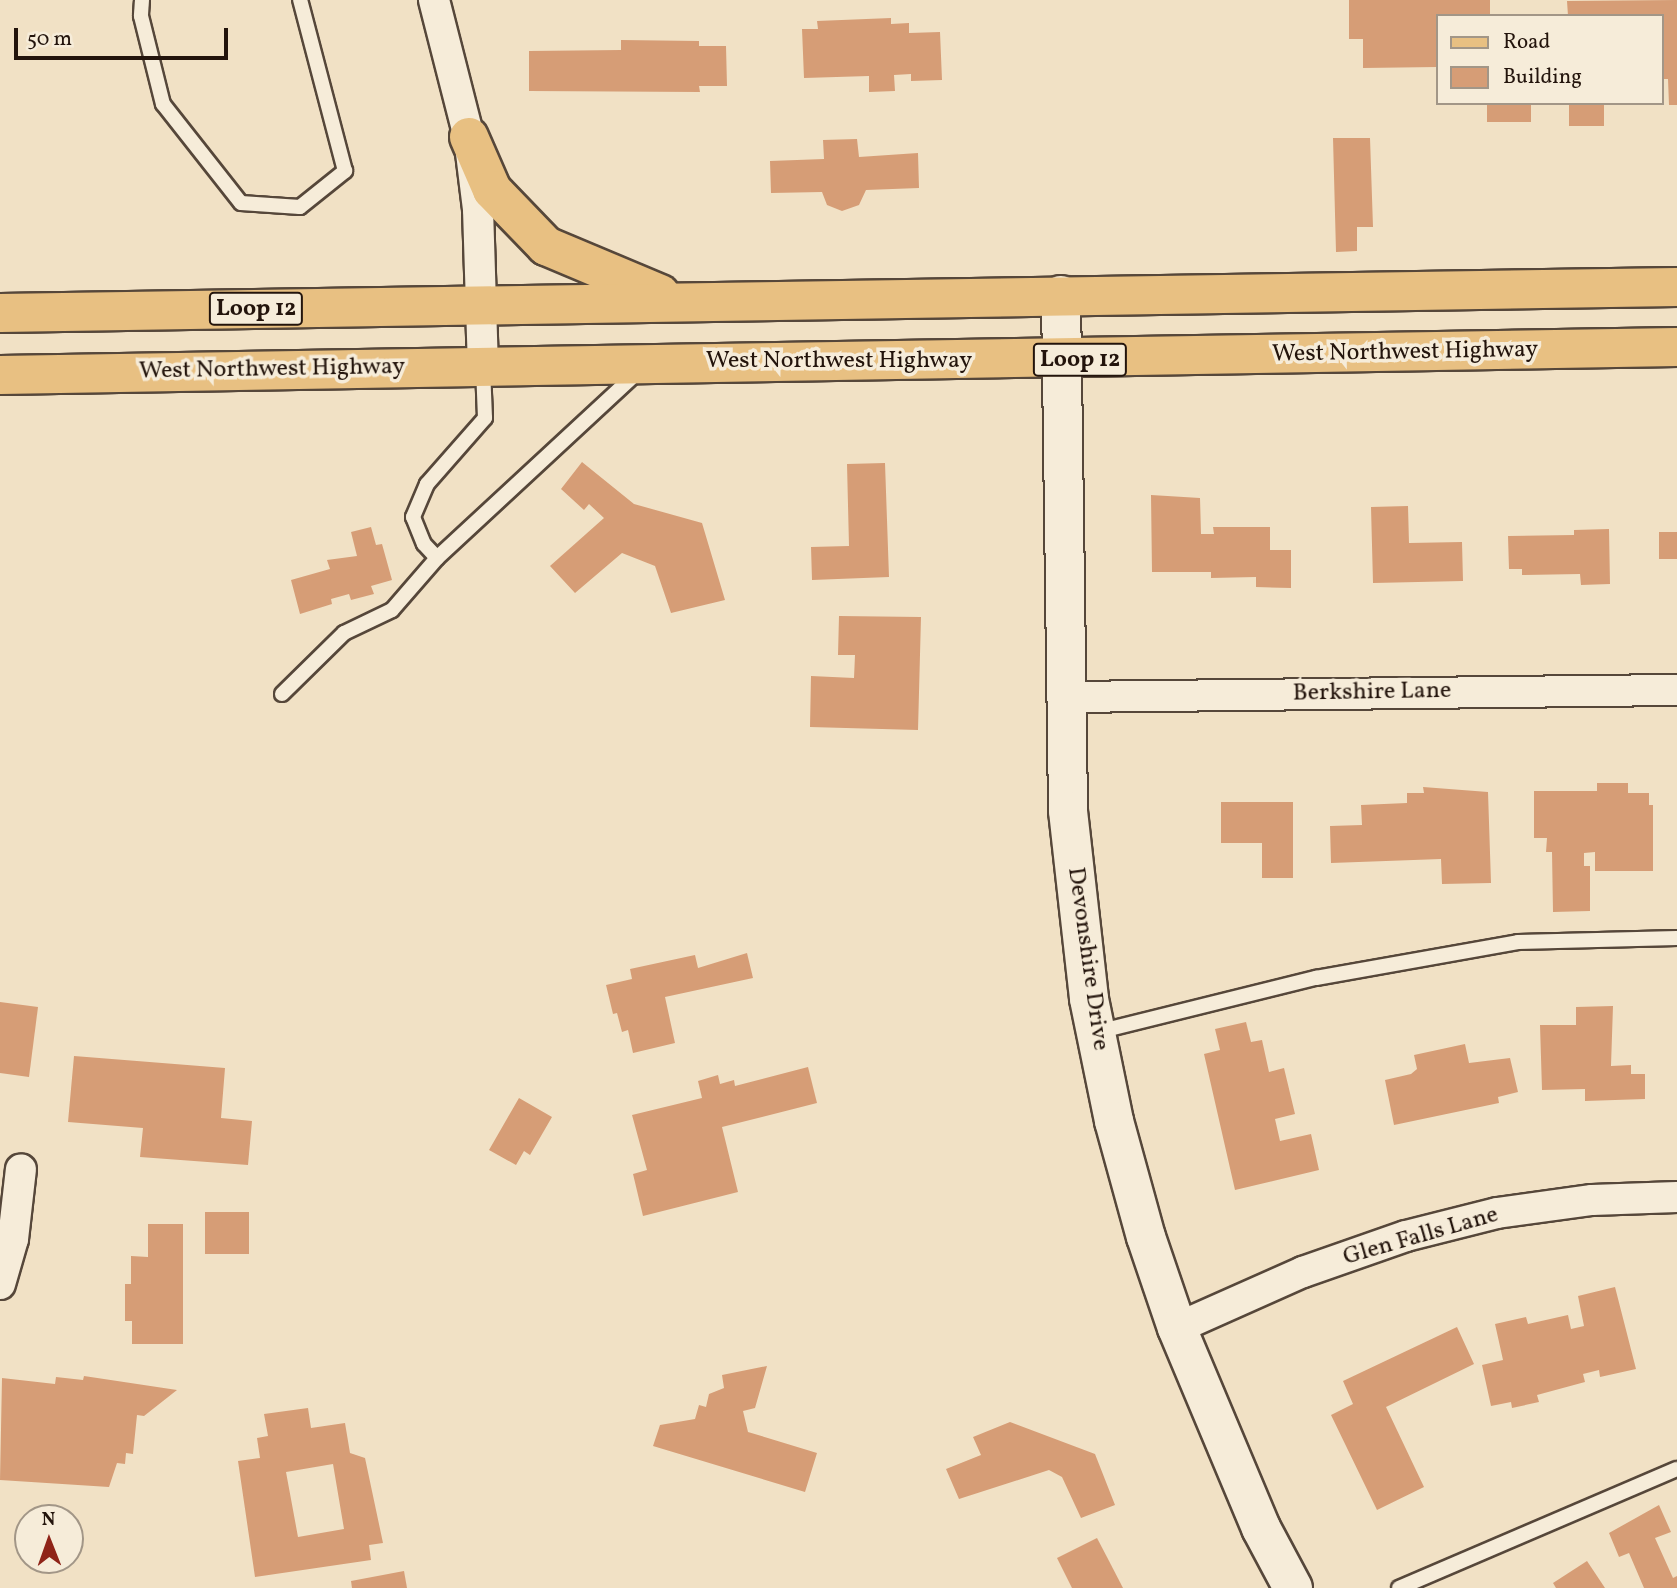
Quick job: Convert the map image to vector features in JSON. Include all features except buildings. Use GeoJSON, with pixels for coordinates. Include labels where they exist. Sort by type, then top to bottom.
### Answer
{"type":"FeatureCollection","features":[{"type":"Feature","properties":{"kind":"main road"},"geometry":{"type":"LineString","coordinates":[[469,137],[492,190],[546,246],[678,301]]}},
{"type":"Feature","properties":{"kind":"main road","name":"Loop 12"},"geometry":{"type":"LineString","coordinates":[[0,313],[1677,287]]}},
{"type":"Feature","properties":{"kind":"main road","name":"West Northwest Highway"},"geometry":{"type":"LineString","coordinates":[[0,376],[647,364],[1062,360],[1677,347]]}},
{"type":"Feature","properties":{"kind":"street"},"geometry":{"type":"LineString","coordinates":[[434,0],[469,137],[483,304],[482,367]]}},
{"type":"Feature","properties":{"kind":"street","name":"Devonshire Drive"},"geometry":{"type":"LineString","coordinates":[[1060,295],[1069,822],[1096,1032],[1146,1237],[1177,1328],[1261,1528],[1293,1588]]}},
{"type":"Feature","properties":{"kind":"street","name":"Berkshire Lane"},"geometry":{"type":"LineString","coordinates":[[1068,697],[1677,690]]}},
{"type":"Feature","properties":{"kind":"street"},"geometry":{"type":"LineString","coordinates":[[0,1284],[13,1239],[21,1169]]}},
{"type":"Feature","properties":{"kind":"street","name":"Glen Falls Lane"},"geometry":{"type":"LineString","coordinates":[[1177,1328],[1303,1272],[1406,1236],[1497,1213],[1592,1200],[1677,1197]]}},
{"type":"Feature","properties":{"kind":"lane"},"geometry":{"type":"LineString","coordinates":[[142,0],[141,16],[163,104],[241,202],[300,207],[345,171],[300,0]]}},
{"type":"Feature","properties":{"kind":"lane"},"geometry":{"type":"LineString","coordinates":[[282,694],[344,633],[392,610],[437,558],[647,364]]}},
{"type":"Feature","properties":{"kind":"lane"},"geometry":{"type":"LineString","coordinates":[[437,558],[424,544],[412,517],[427,484],[485,418],[482,367]]}},
{"type":"Feature","properties":{"kind":"lane"},"geometry":{"type":"LineString","coordinates":[[1096,1032],[1316,978],[1518,942],[1677,938]]}},
{"type":"Feature","properties":{"kind":"lane"},"geometry":{"type":"LineString","coordinates":[[1399,1588],[1677,1469]]}}]}
